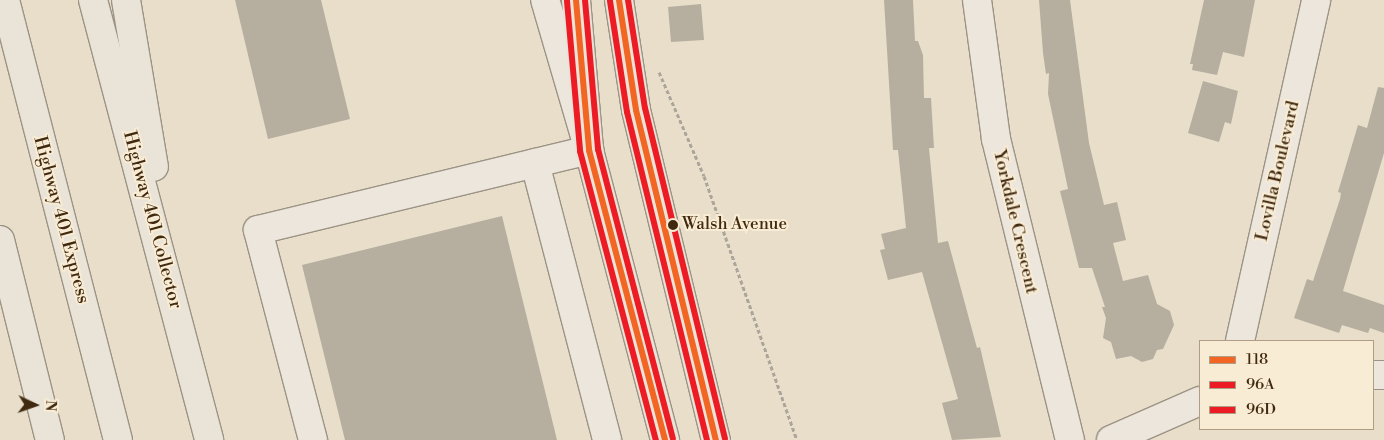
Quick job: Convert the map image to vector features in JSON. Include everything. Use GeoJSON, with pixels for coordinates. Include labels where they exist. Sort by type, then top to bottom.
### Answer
{"type":"FeatureCollection","features":[{"type":"Feature","properties":{"kind":"main road","name":"Highway 401 Express"},"geometry":{"type":"LineString","coordinates":[[5,0],[118,440]]}},
{"type":"Feature","properties":{"kind":"main road","name":"Highway 401 Collector"},"geometry":{"type":"LineString","coordinates":[[93,0],[209,440]]}},
{"type":"Feature","properties":{"kind":"main road"},"geometry":{"type":"LineString","coordinates":[[126,0],[181,329]]}},
{"type":"Feature","properties":{"kind":"main road"},"geometry":{"type":"LineString","coordinates":[[576,0],[589,150],[665,440]]}},
{"type":"Feature","properties":{"kind":"main road"},"geometry":{"type":"LineString","coordinates":[[619,0],[636,110],[716,440]]}},
{"type":"Feature","properties":{"kind":"main road"},"geometry":{"type":"LineString","coordinates":[[0,240],[50,440]]}},
{"type":"Feature","properties":{"kind":"street","name":"Yorkdale Crescent"},"geometry":{"type":"LineString","coordinates":[[977,0],[996,139],[1070,440]]}},
{"type":"Feature","properties":{"kind":"street","name":"Lovilla Boulevard"},"geometry":{"type":"LineString","coordinates":[[1240,340],[1316,0]]}},
{"type":"Feature","properties":{"kind":"street"},"geometry":{"type":"LineString","coordinates":[[313,440],[258,230],[589,150],[546,7]]}},
{"type":"Feature","properties":{"kind":"street"},"geometry":{"type":"LineString","coordinates":[[535,163],[607,440]]}},
{"type":"Feature","properties":{"kind":"street"},"geometry":{"type":"LineString","coordinates":[[1111,440],[1199,401]]}},
{"type":"Feature","properties":{"kind":"path"},"geometry":{"type":"LineString","coordinates":[[655,65],[670,94],[704,176],[797,440]]}},
{"type":"Feature","properties":{"kind":"building"},"geometry":{"type":"Polygon","coordinates":[[[235,0],[321,0],[350,119],[268,139],[235,0]]]}},
{"type":"Feature","properties":{"kind":"building"},"geometry":{"type":"Polygon","coordinates":[[[884,0],[913,0],[915,41],[918,41],[923,55],[924,98],[931,98],[934,148],[929,148],[938,243],[948,241],[977,348],[980,347],[1001,437],[952,440],[942,403],[958,399],[922,272],[888,280],[880,250],[885,249],[881,234],[906,228],[898,150],[893,150],[884,0]]]}},
{"type":"Feature","properties":{"kind":"building"},"geometry":{"type":"Polygon","coordinates":[[[1039,0],[1070,0],[1089,143],[1104,205],[1117,202],[1126,240],[1113,243],[1123,281],[1148,275],[1157,304],[1170,311],[1174,325],[1163,349],[1157,350],[1153,359],[1142,362],[1131,356],[1116,359],[1111,342],[1103,338],[1106,318],[1102,307],[1105,307],[1092,268],[1079,268],[1060,191],[1068,189],[1048,94],[1049,73],[1046,74],[1043,53],[1039,0]]]}},
{"type":"Feature","properties":{"kind":"building"},"geometry":{"type":"Polygon","coordinates":[[[1204,0],[1255,0],[1244,57],[1223,52],[1217,75],[1192,70],[1193,64],[1190,64],[1204,0]]]}},
{"type":"Feature","properties":{"kind":"building"},"geometry":{"type":"Polygon","coordinates":[[[701,4],[704,40],[671,42],[668,7],[701,4]]]}},
{"type":"Feature","properties":{"kind":"building"},"geometry":{"type":"Polygon","coordinates":[[[1203,81],[1238,91],[1231,124],[1225,122],[1219,142],[1188,133],[1203,81]]]}},
{"type":"Feature","properties":{"kind":"building"},"geometry":{"type":"Polygon","coordinates":[[[1378,87],[1384,88],[1384,153],[1343,291],[1384,305],[1384,333],[1370,328],[1368,333],[1342,325],[1339,333],[1294,318],[1307,279],[1313,281],[1340,199],[1341,193],[1338,192],[1358,125],[1367,128],[1378,87]]]}},
{"type":"Feature","properties":{"kind":"building"},"geometry":{"type":"Polygon","coordinates":[[[502,216],[557,440],[345,440],[302,265],[502,216]]]}},
{"type":"Feature","properties":{"kind":"transit line","name":"118"},"geometry":{"type":"LineString","coordinates":[[576,0],[589,150],[665,440]]}},
{"type":"Feature","properties":{"kind":"transit line","name":"96D"},"geometry":{"type":"LineString","coordinates":[[585,0],[598,149],[673,438]]}},
{"type":"Feature","properties":{"kind":"transit line","name":"118"},"geometry":{"type":"LineString","coordinates":[[619,0],[636,110],[716,440]]}},
{"type":"Feature","properties":{"kind":"transit line","name":"96D"},"geometry":{"type":"LineString","coordinates":[[628,0],[645,108],[725,438]]}},
{"type":"Feature","properties":{"kind":"transit line","name":"96A"},"geometry":{"type":"LineString","coordinates":[[567,1],[580,151],[656,440]]}},
{"type":"Feature","properties":{"kind":"transit line","name":"96A"},"geometry":{"type":"LineString","coordinates":[[610,1],[627,112],[707,440]]}},
{"type":"Feature","properties":{"kind":"place","name":"Walsh Avenue"},"geometry":{"type":"Point","coordinates":[673,225]}}]}
